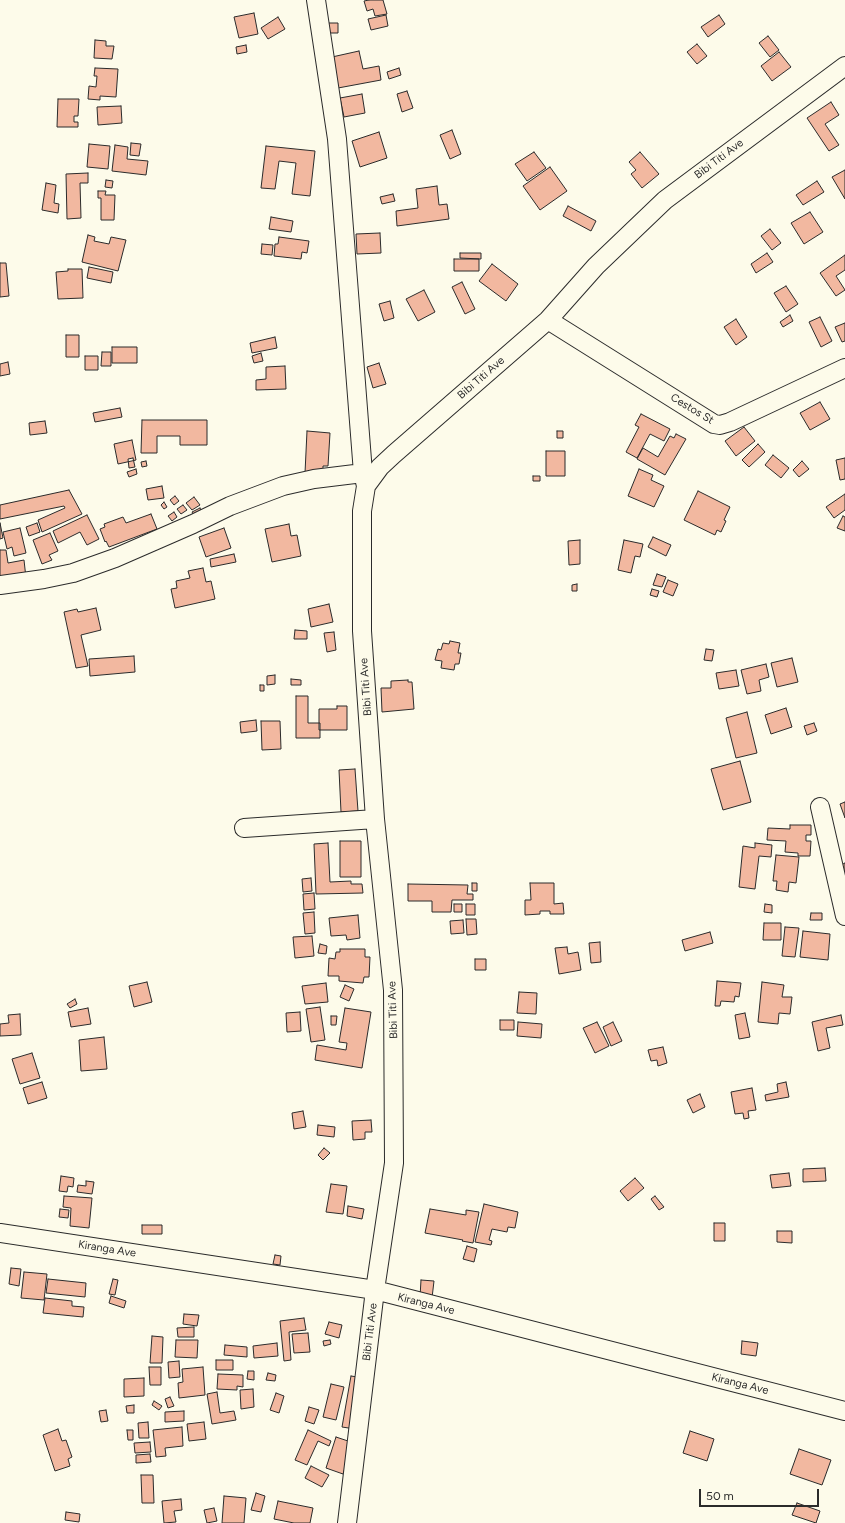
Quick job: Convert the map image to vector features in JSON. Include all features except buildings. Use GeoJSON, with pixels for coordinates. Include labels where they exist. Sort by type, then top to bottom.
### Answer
{"type":"FeatureCollection","features":[{"type":"Feature","properties":{"kind":"street"},"geometry":{"type":"LineString","coordinates":[[0,584],[44,579],[73,573],[114,558],[193,524],[230,506],[283,486],[314,479],[365,479],[338,139],[316,0]]}},
{"type":"Feature","properties":{"kind":"street","name":"Bibi Titi Ave"},"geometry":{"type":"LineString","coordinates":[[347,1523],[375,1290],[394,1163],[393,990],[375,819],[362,631],[362,511],[365,479],[548,320],[596,266],[665,200],[845,66]]}},
{"type":"Feature","properties":{"kind":"street","name":"Cestos St"},"geometry":{"type":"LineString","coordinates":[[548,320],[702,417],[714,424],[720,425],[730,422],[845,368]]}},
{"type":"Feature","properties":{"kind":"street"},"geometry":{"type":"LineString","coordinates":[[820,807],[845,916]]}},
{"type":"Feature","properties":{"kind":"street"},"geometry":{"type":"LineString","coordinates":[[244,828],[375,819]]}},
{"type":"Feature","properties":{"kind":"street","name":"Kiranga Ave"},"geometry":{"type":"LineString","coordinates":[[0,1233],[375,1290],[845,1411]]}}]}
